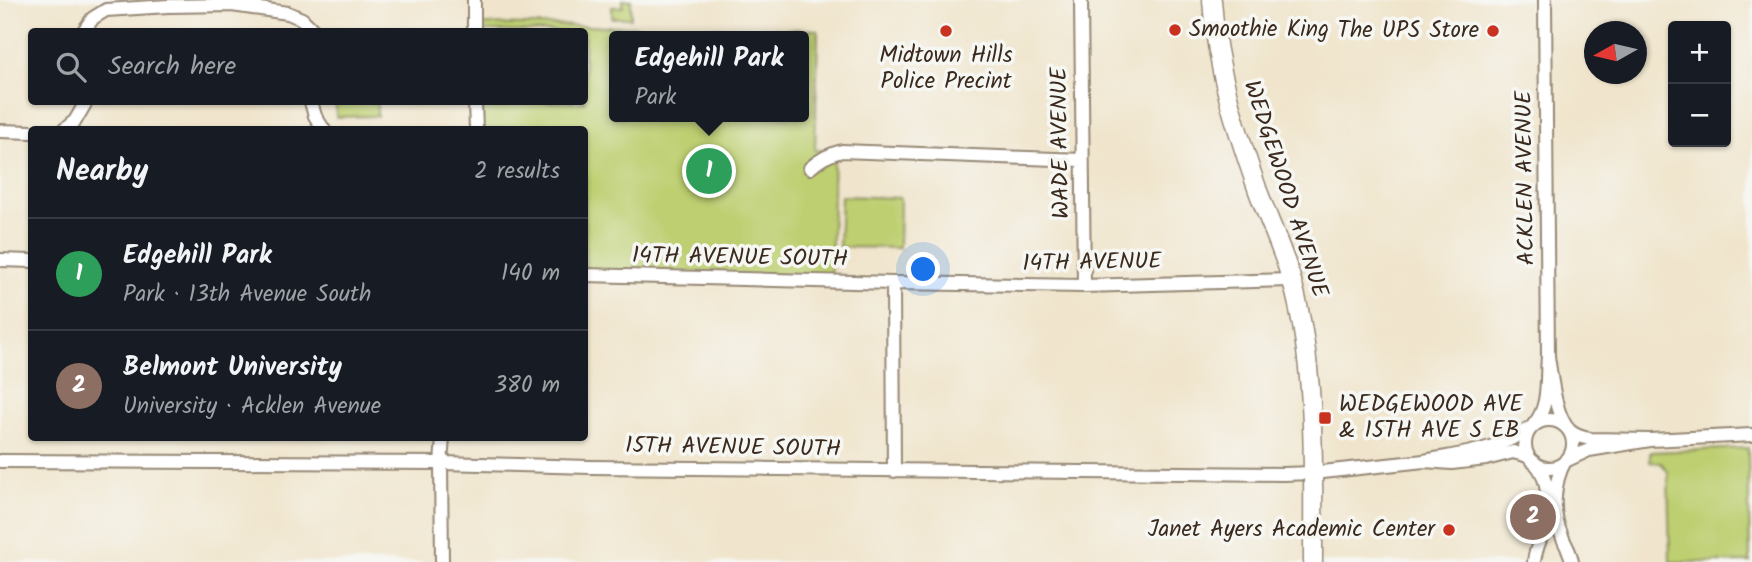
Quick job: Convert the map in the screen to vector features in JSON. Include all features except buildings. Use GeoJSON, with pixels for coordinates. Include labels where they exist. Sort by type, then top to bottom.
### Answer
{"type":"FeatureCollection","features":[{"type":"Feature","properties":{"kind":"main road","name":"WEDGEWOOD AVENUE"},"geometry":{"type":"LineString","coordinates":[[1212,0],[1226,95],[1291,280],[1302,327],[1309,376],[1313,562]]}},
{"type":"Feature","properties":{"kind":"street"},"geometry":{"type":"LineString","coordinates":[[474,0],[474,28]]}},
{"type":"Feature","properties":{"kind":"street","name":"WADE AVENUE"},"geometry":{"type":"LineString","coordinates":[[1080,0],[1084,286]]}},
{"type":"Feature","properties":{"kind":"street","name":"ACKLEN AVENUE"},"geometry":{"type":"LineString","coordinates":[[1532,426],[1541,417],[1544,405],[1548,356],[1545,0]]}},
{"type":"Feature","properties":{"kind":"street"},"geometry":{"type":"LineString","coordinates":[[86,28],[93,18],[106,10],[219,4],[288,13],[302,19],[313,28]]}},
{"type":"Feature","properties":{"kind":"street"},"geometry":{"type":"LineString","coordinates":[[69,126],[84,105]]}},
{"type":"Feature","properties":{"kind":"street"},"geometry":{"type":"LineString","coordinates":[[312,105],[314,116],[321,126]]}},
{"type":"Feature","properties":{"kind":"street"},"geometry":{"type":"LineString","coordinates":[[475,105],[476,126]]}},
{"type":"Feature","properties":{"kind":"street"},"geometry":{"type":"LineString","coordinates":[[0,131],[28,132]]}},
{"type":"Feature","properties":{"kind":"street"},"geometry":{"type":"LineString","coordinates":[[810,168],[831,153],[842,151],[1082,160]]}},
{"type":"Feature","properties":{"kind":"street"},"geometry":{"type":"LineString","coordinates":[[0,260],[28,261]]}},
{"type":"Feature","properties":{"kind":"street","name":"14TH AVENUE SOUTH"},"geometry":{"type":"LineString","coordinates":[[588,275],[894,283]]}},
{"type":"Feature","properties":{"kind":"street","name":"14TH AVENUE"},"geometry":{"type":"LineString","coordinates":[[894,283],[1084,286],[1291,280]]}},
{"type":"Feature","properties":{"kind":"street"},"geometry":{"type":"LineString","coordinates":[[894,283],[894,471]]}},
{"type":"Feature","properties":{"kind":"street","name":"ACKLEN AVENUE"},"geometry":{"type":"LineString","coordinates":[[1548,356],[1556,403],[1568,429]]}},
{"type":"Feature","properties":{"kind":"street"},"geometry":{"type":"LineString","coordinates":[[1535,558],[1546,523],[1547,497],[1541,470],[1525,450],[1525,440],[1532,426],[1543,420],[1553,420],[1587,439],[1650,440],[1752,435]]}},
{"type":"Feature","properties":{"kind":"street","name":"15TH AVENUE SOUTH"},"geometry":{"type":"LineString","coordinates":[[0,461],[1313,473],[1424,461],[1473,452],[1497,446],[1532,426]]}},
{"type":"Feature","properties":{"kind":"street"},"geometry":{"type":"LineString","coordinates":[[1568,429],[1573,443],[1556,483],[1556,513],[1560,533],[1571,557]]}},
{"type":"Feature","properties":{"kind":"street"},"geometry":{"type":"LineString","coordinates":[[1531,459],[1547,468],[1557,466],[1589,450],[1650,440]]}},
{"type":"Feature","properties":{"kind":"street"},"geometry":{"type":"LineString","coordinates":[[442,562],[443,441]]}},
{"type":"Feature","properties":{"kind":"street","name":"15TH AVENUE SOUTH"},"geometry":{"type":"LineString","coordinates":[[1424,461],[1452,463],[1513,452],[1523,453],[1531,459]]}},
{"type":"Feature","properties":{"kind":"street"},"geometry":{"type":"LineString","coordinates":[[1535,558],[1543,545],[1554,542],[1563,544],[1571,557]]}},
{"type":"Feature","properties":{"kind":"green space"},"geometry":{"type":"Polygon","coordinates":[[[623,0],[631,0],[631,18],[612,18],[612,7],[623,7],[623,0]]]}},
{"type":"Feature","properties":{"kind":"green space"},"geometry":{"type":"Polygon","coordinates":[[[474,24],[818,30],[815,150],[834,151],[831,282],[588,275],[588,126],[476,126],[475,105],[588,105],[588,28],[474,28],[474,24]]]}},
{"type":"Feature","properties":{"kind":"green space"},"geometry":{"type":"Polygon","coordinates":[[[336,105],[377,105],[377,116],[336,117],[336,105]]]}},
{"type":"Feature","properties":{"kind":"green space"},"geometry":{"type":"Polygon","coordinates":[[[841,196],[900,198],[899,248],[839,247],[841,196]]]}},
{"type":"Feature","properties":{"kind":"green space"},"geometry":{"type":"Polygon","coordinates":[[[1748,448],[1750,562],[1670,562],[1668,472],[1661,463],[1650,462],[1650,452],[1748,448]]]}},
{"type":"Feature","properties":{"kind":"place","name":"Smoothie King"},"geometry":{"type":"Point","coordinates":[1175,30]}},
{"type":"Feature","properties":{"kind":"place","name":"Midtown Hills Police Precint"},"geometry":{"type":"Point","coordinates":[946,31]}},
{"type":"Feature","properties":{"kind":"place","name":"The UPS Store"},"geometry":{"type":"Point","coordinates":[1493,31]}},
{"type":"Feature","properties":{"kind":"place","name":"Edgehill Park"},"geometry":{"type":"Point","coordinates":[709,171]}},
{"type":"Feature","properties":{"kind":"place","name":"WEDGEWOOD AVE & 15TH AVE S EB"},"geometry":{"type":"Point","coordinates":[1325,418]}},
{"type":"Feature","properties":{"kind":"place","name":"Belmont University"},"geometry":{"type":"Point","coordinates":[1533,517]}},
{"type":"Feature","properties":{"kind":"place","name":"Janet Ayers Academic Center"},"geometry":{"type":"Point","coordinates":[1449,530]}}]}
